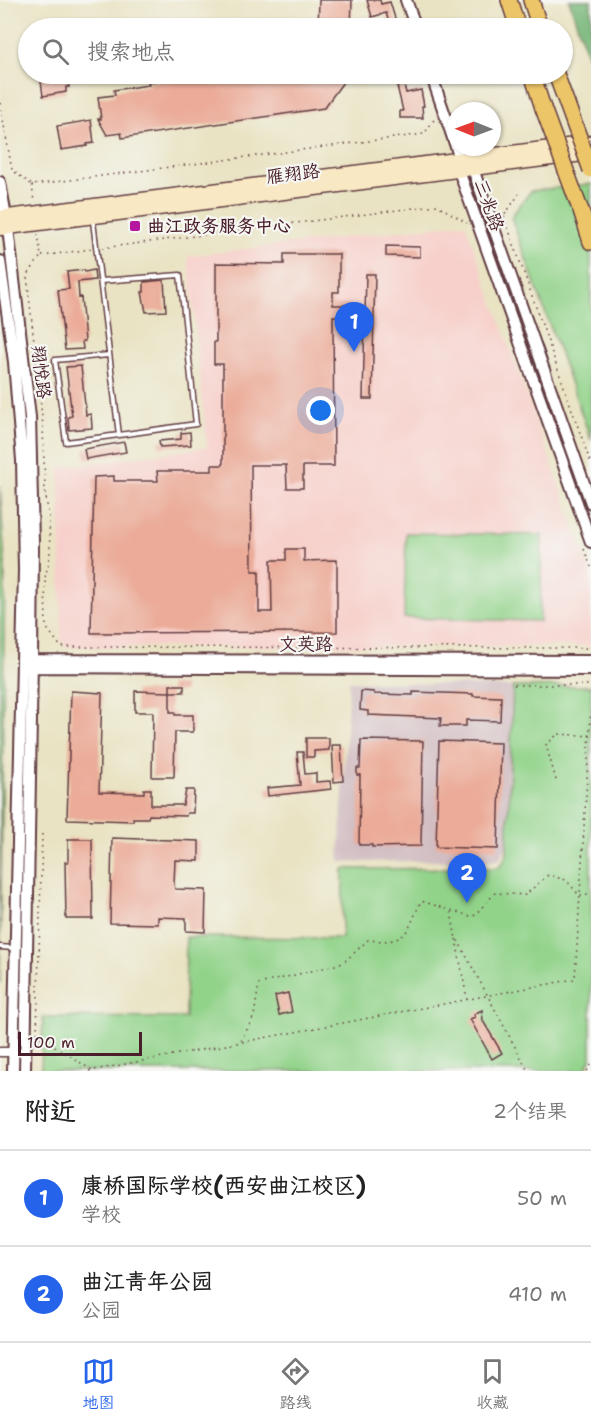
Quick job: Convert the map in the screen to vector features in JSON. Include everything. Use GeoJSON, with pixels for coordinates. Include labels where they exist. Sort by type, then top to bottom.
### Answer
{"type":"FeatureCollection","features":[{"type":"Feature","properties":{"kind":"highway"},"geometry":{"type":"LineString","coordinates":[[509,0],[515,18]]}},
{"type":"Feature","properties":{"kind":"highway"},"geometry":{"type":"LineString","coordinates":[[531,0],[537,18]]}},
{"type":"Feature","properties":{"kind":"highway"},"geometry":{"type":"LineString","coordinates":[[535,84],[591,235]]}},
{"type":"Feature","properties":{"kind":"highway"},"geometry":{"type":"LineString","coordinates":[[560,84],[591,170]]}},
{"type":"Feature","properties":{"kind":"highway"},"geometry":{"type":"LineString","coordinates":[[580,208],[591,242]]}},
{"type":"Feature","properties":{"kind":"main road","name":"雁翔路"},"geometry":{"type":"LineString","coordinates":[[501,151],[591,142]]}},
{"type":"Feature","properties":{"kind":"main road","name":"雁翔路"},"geometry":{"type":"LineString","coordinates":[[3,222],[458,156],[473,169],[591,154]]}},
{"type":"Feature","properties":{"kind":"main road","name":"雁翔路"},"geometry":{"type":"LineString","coordinates":[[3,222],[92,217],[458,156]]}},
{"type":"Feature","properties":{"kind":"street"},"geometry":{"type":"LineString","coordinates":[[406,0],[412,18]]}},
{"type":"Feature","properties":{"kind":"street","name":"三兆路"},"geometry":{"type":"LineString","coordinates":[[434,84],[447,123]]}},
{"type":"Feature","properties":{"kind":"street","name":"三兆路"},"geometry":{"type":"LineString","coordinates":[[458,156],[587,543]]}},
{"type":"Feature","properties":{"kind":"street","name":"三兆路"},"geometry":{"type":"LineString","coordinates":[[473,169],[591,503]]}},
{"type":"Feature","properties":{"kind":"street","name":"翔悦路"},"geometry":{"type":"LineString","coordinates":[[0,182],[3,222],[30,417],[33,542],[13,1071]]}},
{"type":"Feature","properties":{"kind":"street","name":"翔悦路"},"geometry":{"type":"LineString","coordinates":[[0,261],[14,362],[22,460],[27,664],[25,1071]]}},
{"type":"Feature","properties":{"kind":"street","name":"文英路"},"geometry":{"type":"LineString","coordinates":[[27,664],[591,662]]}},
{"type":"Feature","properties":{"kind":"street","name":"文英路"},"geometry":{"type":"LineString","coordinates":[[27,664],[591,670]]}},
{"type":"Feature","properties":{"kind":"street"},"geometry":{"type":"LineString","coordinates":[[0,1052],[25,1052]]}},
{"type":"Feature","properties":{"kind":"lane"},"geometry":{"type":"LineString","coordinates":[[92,217],[119,435]]}},
{"type":"Feature","properties":{"kind":"lane"},"geometry":{"type":"LineString","coordinates":[[101,281],[180,275],[196,424],[66,442],[55,360],[110,355]]}},
{"type":"Feature","properties":{"kind":"lane"},"geometry":{"type":"LineString","coordinates":[[0,947],[16,948]]}},
{"type":"Feature","properties":{"kind":"path"},"geometry":{"type":"LineString","coordinates":[[0,103],[12,170],[32,185],[424,134],[436,117]]}},
{"type":"Feature","properties":{"kind":"path"},"geometry":{"type":"LineString","coordinates":[[466,221],[437,205],[41,256],[27,276],[43,426],[45,492],[49,517],[50,556],[45,578],[46,627],[62,647],[591,648]]}},
{"type":"Feature","properties":{"kind":"path"},"geometry":{"type":"LineString","coordinates":[[504,216],[591,464]]}},
{"type":"Feature","properties":{"kind":"path"},"geometry":{"type":"LineString","coordinates":[[587,543],[591,567]]}},
{"type":"Feature","properties":{"kind":"path"},"geometry":{"type":"LineString","coordinates":[[514,685],[591,685]]}},
{"type":"Feature","properties":{"kind":"path"},"geometry":{"type":"LineString","coordinates":[[42,834],[37,1035],[91,1071],[575,980],[591,709]]}},
{"type":"Feature","properties":{"kind":"path"},"geometry":{"type":"LineString","coordinates":[[556,780],[546,745],[558,734],[590,736]]}},
{"type":"Feature","properties":{"kind":"path"},"geometry":{"type":"LineString","coordinates":[[241,1042],[254,1016],[259,984],[343,963],[368,940],[391,943],[407,932],[421,901],[473,917],[495,893],[525,895],[548,875],[566,880],[580,896]]}},
{"type":"Feature","properties":{"kind":"path"},"geometry":{"type":"LineString","coordinates":[[580,896],[591,893]]}},
{"type":"Feature","properties":{"kind":"path"},"geometry":{"type":"LineString","coordinates":[[451,911],[468,1000]]}},
{"type":"Feature","properties":{"kind":"path"},"geometry":{"type":"LineString","coordinates":[[455,935],[528,1071]]}},
{"type":"Feature","properties":{"kind":"path"},"geometry":{"type":"LineString","coordinates":[[587,1071],[591,1065]]}},
{"type":"Feature","properties":{"kind":"shaded area"},"geometry":{"type":"Polygon","coordinates":[[[465,223],[591,573],[591,646],[67,647],[61,639],[60,468],[207,447],[188,256],[465,223]]]}},
{"type":"Feature","properties":{"kind":"shaded area"},"geometry":{"type":"Polygon","coordinates":[[[349,681],[513,687],[507,846],[499,860],[339,862],[349,681]]]}},
{"type":"Feature","properties":{"kind":"green space"},"geometry":{"type":"Polygon","coordinates":[[[569,0],[591,0],[591,67],[569,0]]]}},
{"type":"Feature","properties":{"kind":"green space"},"geometry":{"type":"Polygon","coordinates":[[[591,184],[591,440],[511,217],[531,191],[591,184]]]}},
{"type":"Feature","properties":{"kind":"green space"},"geometry":{"type":"Polygon","coordinates":[[[0,486],[5,563],[0,983],[0,486]]]}},
{"type":"Feature","properties":{"kind":"green space"},"geometry":{"type":"Polygon","coordinates":[[[406,533],[542,535],[540,621],[404,618],[406,533]]]}},
{"type":"Feature","properties":{"kind":"green space"},"geometry":{"type":"Polygon","coordinates":[[[591,686],[591,1060],[584,1071],[41,1071],[43,1017],[185,1018],[186,937],[342,938],[343,869],[493,868],[501,866],[507,854],[513,687],[591,686]]]}},
{"type":"Feature","properties":{"kind":"building"},"geometry":{"type":"Polygon","coordinates":[[[319,0],[352,0],[351,18],[318,18],[319,0]]]}},
{"type":"Feature","properties":{"kind":"building"},"geometry":{"type":"Polygon","coordinates":[[[367,0],[380,0],[381,4],[390,2],[395,18],[388,18],[386,13],[372,17],[367,0]]]}},
{"type":"Feature","properties":{"kind":"building"},"geometry":{"type":"Polygon","coordinates":[[[41,84],[69,84],[66,92],[43,96],[41,84]]]}},
{"type":"Feature","properties":{"kind":"building"},"geometry":{"type":"Polygon","coordinates":[[[342,84],[324,108],[122,138],[121,133],[107,135],[98,119],[101,119],[98,97],[115,95],[114,90],[149,85],[342,84]]]}},
{"type":"Feature","properties":{"kind":"building"},"geometry":{"type":"Polygon","coordinates":[[[404,85],[406,93],[421,90],[424,106],[422,106],[423,118],[400,118],[400,111],[403,111],[397,86],[404,85]]]}},
{"type":"Feature","properties":{"kind":"building"},"geometry":{"type":"Polygon","coordinates":[[[91,120],[94,143],[61,150],[57,126],[91,120]]]}},
{"type":"Feature","properties":{"kind":"building"},"geometry":{"type":"Polygon","coordinates":[[[386,246],[420,247],[420,257],[386,256],[386,246]]]}},
{"type":"Feature","properties":{"kind":"building"},"geometry":{"type":"Polygon","coordinates":[[[284,254],[339,254],[339,292],[333,292],[333,305],[351,305],[351,316],[333,316],[334,466],[303,466],[303,488],[287,488],[286,465],[251,465],[252,571],[259,571],[259,612],[272,612],[271,560],[286,560],[286,549],[304,549],[304,561],[337,560],[337,632],[91,633],[94,477],[114,476],[114,481],[158,481],[157,471],[212,471],[212,465],[223,465],[223,364],[214,364],[216,263],[284,264],[284,254]]]}},
{"type":"Feature","properties":{"kind":"building"},"geometry":{"type":"Polygon","coordinates":[[[84,270],[85,272],[94,270],[95,280],[78,282],[85,341],[82,341],[83,349],[65,350],[58,290],[69,289],[67,272],[84,270]]]}},
{"type":"Feature","properties":{"kind":"building"},"geometry":{"type":"Polygon","coordinates":[[[366,274],[375,274],[372,399],[363,399],[366,274]]]}},
{"type":"Feature","properties":{"kind":"building"},"geometry":{"type":"Polygon","coordinates":[[[164,280],[166,311],[146,312],[142,292],[144,292],[144,282],[164,280]]]}},
{"type":"Feature","properties":{"kind":"building"},"geometry":{"type":"Polygon","coordinates":[[[81,366],[86,415],[91,414],[92,428],[69,430],[68,417],[72,416],[66,367],[81,366]]]}},
{"type":"Feature","properties":{"kind":"building"},"geometry":{"type":"Polygon","coordinates":[[[190,432],[191,445],[160,447],[159,441],[181,439],[181,433],[190,432]]]}},
{"type":"Feature","properties":{"kind":"building"},"geometry":{"type":"Polygon","coordinates":[[[124,442],[126,452],[86,459],[84,449],[124,442]]]}},
{"type":"Feature","properties":{"kind":"building"},"geometry":{"type":"Polygon","coordinates":[[[170,685],[184,685],[184,692],[170,692],[170,685]]]}},
{"type":"Feature","properties":{"kind":"building"},"geometry":{"type":"Polygon","coordinates":[[[71,691],[102,693],[99,792],[144,793],[144,789],[151,789],[151,805],[183,805],[186,790],[194,790],[193,813],[187,813],[186,816],[149,815],[148,818],[133,818],[133,821],[67,819],[71,691]]]}},
{"type":"Feature","properties":{"kind":"building"},"geometry":{"type":"Polygon","coordinates":[[[135,691],[170,692],[170,712],[175,712],[175,715],[193,715],[193,732],[175,732],[174,777],[152,777],[153,712],[135,712],[135,691]]]}},
{"type":"Feature","properties":{"kind":"building"},"geometry":{"type":"Polygon","coordinates":[[[361,691],[374,692],[374,694],[413,695],[413,692],[501,697],[500,721],[466,720],[466,726],[440,726],[441,718],[368,715],[368,711],[360,710],[361,691]]]}},
{"type":"Feature","properties":{"kind":"building"},"geometry":{"type":"Polygon","coordinates":[[[306,738],[329,738],[329,750],[314,751],[314,757],[306,757],[306,738]]]}},
{"type":"Feature","properties":{"kind":"building"},"geometry":{"type":"Polygon","coordinates":[[[361,740],[423,741],[421,846],[359,845],[360,775],[357,775],[357,768],[360,768],[361,740]]]}},
{"type":"Feature","properties":{"kind":"building"},"geometry":{"type":"Polygon","coordinates":[[[439,741],[501,743],[498,849],[436,847],[439,741]]]}},
{"type":"Feature","properties":{"kind":"building"},"geometry":{"type":"Polygon","coordinates":[[[332,745],[341,745],[343,781],[334,782],[332,745]]]}},
{"type":"Feature","properties":{"kind":"building"},"geometry":{"type":"Polygon","coordinates":[[[297,752],[303,752],[305,774],[316,773],[316,782],[330,781],[331,789],[268,796],[267,788],[300,785],[297,752]]]}},
{"type":"Feature","properties":{"kind":"building"},"geometry":{"type":"Polygon","coordinates":[[[112,838],[199,841],[199,861],[175,860],[174,884],[175,889],[206,890],[205,932],[186,931],[186,918],[158,917],[158,924],[110,923],[112,838]]]}},
{"type":"Feature","properties":{"kind":"building"},"geometry":{"type":"Polygon","coordinates":[[[68,839],[92,839],[93,919],[66,919],[65,862],[68,862],[68,839]]]}},
{"type":"Feature","properties":{"kind":"building"},"geometry":{"type":"Polygon","coordinates":[[[288,993],[292,1012],[279,1015],[275,996],[288,993]]]}},
{"type":"Feature","properties":{"kind":"building"},"geometry":{"type":"Polygon","coordinates":[[[482,1010],[483,1021],[502,1053],[492,1059],[470,1019],[482,1010]]]}},
{"type":"Feature","properties":{"kind":"place","name":"曲江政务服务中心"},"geometry":{"type":"Point","coordinates":[135,226]}},
{"type":"Feature","properties":{"kind":"place","name":"康桥国际学校(西安曲江校区)"},"geometry":{"type":"Point","coordinates":[354,352]}},
{"type":"Feature","properties":{"kind":"place","name":"曲江青年公园"},"geometry":{"type":"Point","coordinates":[467,903]}}]}
